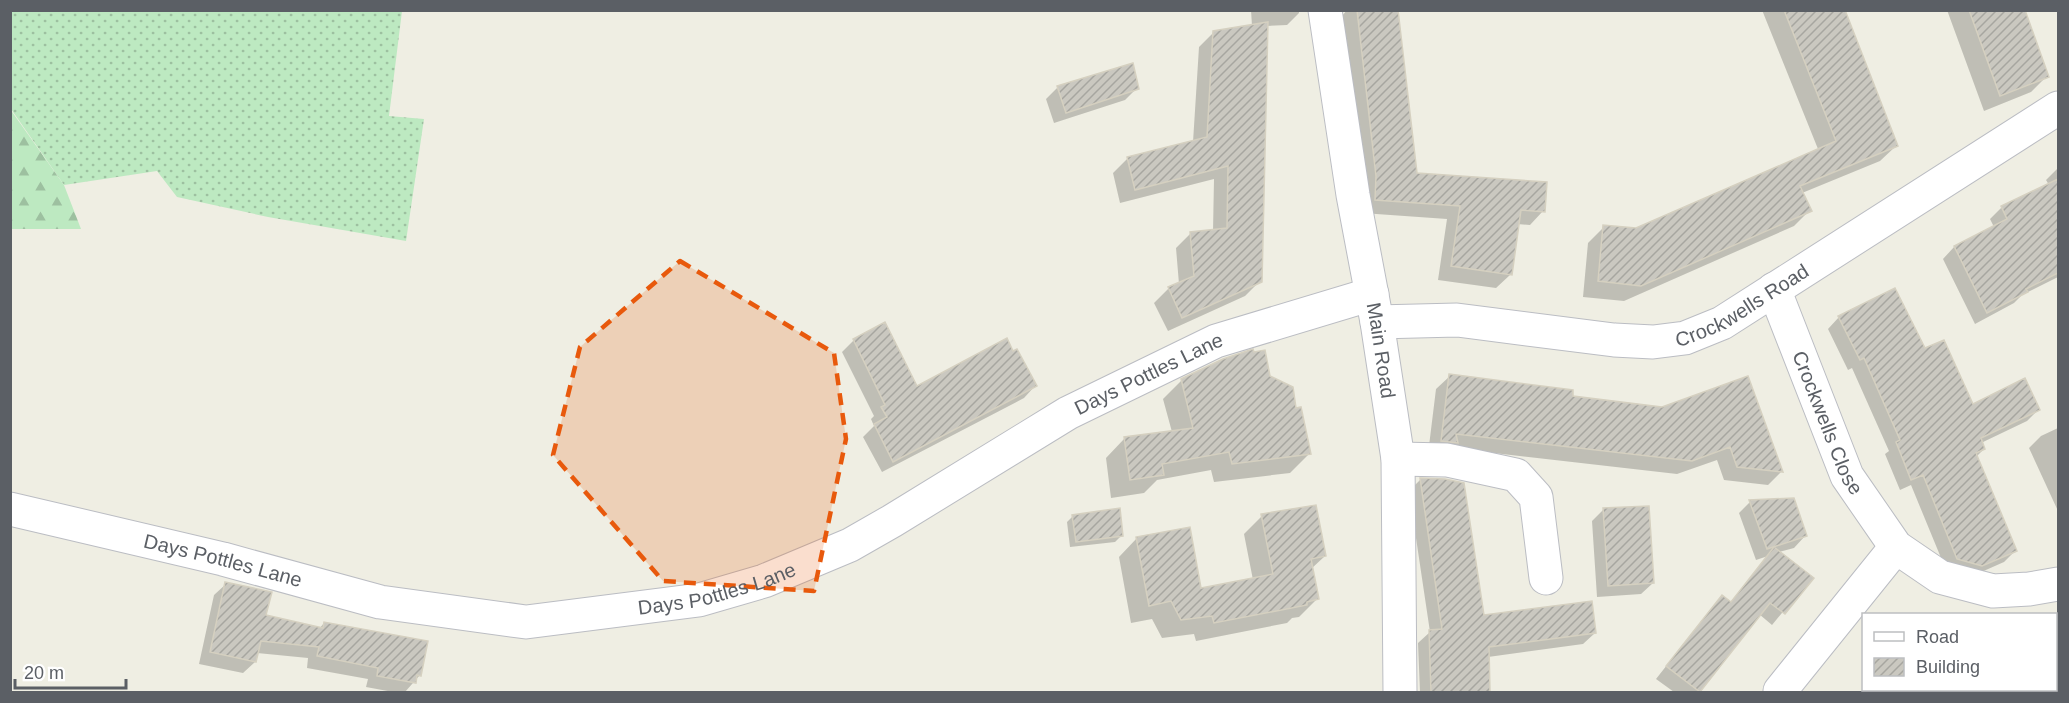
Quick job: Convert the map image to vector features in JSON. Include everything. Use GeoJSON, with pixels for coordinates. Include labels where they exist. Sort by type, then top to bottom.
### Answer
{"type":"FeatureCollection","features":[{"type":"Feature","properties":{"kind":"street","name":"Main Road"},"geometry":{"type":"LineString","coordinates":[[1325,10],[1353,195],[1375,308],[1398,459],[1400,693]]}},
{"type":"Feature","properties":{"kind":"street","name":"Crockwells Road"},"geometry":{"type":"LineString","coordinates":[[1375,308],[1614,340],[1653,342],[1685,338],[1722,323],[2058,108]]}},
{"type":"Feature","properties":{"kind":"street","name":"Crockwells Close"},"geometry":{"type":"LineString","coordinates":[[1774,289],[1847,476],[1896,547],[1940,577],[1992,591],[2029,589],[2058,584]]}},
{"type":"Feature","properties":{"kind":"street","name":"Days Pottles Lane"},"geometry":{"type":"LineString","coordinates":[[10,509],[223,559],[380,602],[526,622],[699,600],[764,581],[850,545],[1068,412],[1216,341],[1375,308]]}},
{"type":"Feature","properties":{"kind":"street"},"geometry":{"type":"LineString","coordinates":[[1398,459],[1447,460],[1516,475],[1536,497],[1546,578]]}},
{"type":"Feature","properties":{"kind":"street"},"geometry":{"type":"LineString","coordinates":[[1776,686],[1896,547]]}},
{"type":"Feature","properties":{"kind":"highlighted area"},"geometry":{"type":"Polygon","coordinates":[[[680,261],[834,353],[846,439],[814,591],[663,581],[553,455],[580,347],[680,261]]]}},
{"type":"Feature","properties":{"kind":"green space"},"geometry":{"type":"Polygon","coordinates":[[[10,11],[402,11],[389,116],[424,119],[406,241],[268,217],[177,197],[157,171],[64,185],[11,109],[10,11]]]}},
{"type":"Feature","properties":{"kind":"green space"},"geometry":{"type":"Polygon","coordinates":[[[10,109],[64,185],[81,229],[11,229],[10,109]]]}},
{"type":"Feature","properties":{"kind":"building"},"geometry":{"type":"Polygon","coordinates":[[[1357,10],[1398,10],[1417,173],[1547,182],[1545,212],[1521,210],[1512,275],[1451,266],[1460,206],[1375,200],[1376,176],[1357,10]]]}},
{"type":"Feature","properties":{"kind":"building"},"geometry":{"type":"Polygon","coordinates":[[[1784,10],[1845,10],[1898,146],[1800,186],[1812,211],[1641,286],[1598,281],[1603,225],[1636,228],[1836,141],[1784,10]]]}},
{"type":"Feature","properties":{"kind":"building"},"geometry":{"type":"Polygon","coordinates":[[[1969,10],[2025,10],[2049,77],[2000,96],[1969,10]]]}},
{"type":"Feature","properties":{"kind":"building"},"geometry":{"type":"Polygon","coordinates":[[[1268,22],[1262,282],[1182,318],[1168,287],[1194,276],[1190,232],[1227,228],[1228,166],[1135,190],[1127,157],[1207,137],[1213,31],[1268,22]]]}},
{"type":"Feature","properties":{"kind":"building"},"geometry":{"type":"Polygon","coordinates":[[[1133,63],[1139,89],[1066,113],[1057,86],[1133,63]]]}},
{"type":"Feature","properties":{"kind":"building"},"geometry":{"type":"Polygon","coordinates":[[[2058,179],[2058,273],[2026,289],[2028,292],[1987,313],[1954,246],[2007,219],[2001,206],[2058,179]]]}},
{"type":"Feature","properties":{"kind":"building"},"geometry":{"type":"Polygon","coordinates":[[[1895,288],[1925,348],[1944,340],[1973,404],[2025,378],[2040,410],[1981,438],[1985,449],[1976,453],[2017,551],[1982,566],[1957,559],[1923,475],[1911,480],[1896,442],[1900,440],[1864,358],[1860,360],[1838,316],[1895,288]]]}},
{"type":"Feature","properties":{"kind":"building"},"geometry":{"type":"Polygon","coordinates":[[[885,322],[917,386],[1007,338],[1013,351],[1017,349],[1037,386],[893,462],[874,424],[887,417],[881,407],[885,405],[853,339],[885,322]]]}},
{"type":"Feature","properties":{"kind":"building"},"geometry":{"type":"Polygon","coordinates":[[[1253,349],[1254,352],[1265,350],[1270,376],[1293,387],[1296,408],[1301,407],[1311,454],[1232,464],[1229,452],[1162,464],[1164,475],[1130,480],[1124,437],[1193,428],[1181,379],[1223,359],[1253,349]]]}},
{"type":"Feature","properties":{"kind":"building"},"geometry":{"type":"Polygon","coordinates":[[[1449,374],[1573,390],[1573,396],[1662,407],[1748,376],[1783,472],[1737,467],[1730,447],[1692,461],[1456,434],[1458,443],[1441,441],[1449,374]]]}},
{"type":"Feature","properties":{"kind":"building"},"geometry":{"type":"Polygon","coordinates":[[[1420,478],[1445,479],[1464,483],[1484,615],[1592,601],[1596,633],[1489,647],[1490,693],[1431,693],[1429,630],[1442,629],[1420,478]]]}},
{"type":"Feature","properties":{"kind":"building"},"geometry":{"type":"Polygon","coordinates":[[[1794,498],[1807,536],[1767,549],[1749,500],[1794,498]]]}},
{"type":"Feature","properties":{"kind":"building"},"geometry":{"type":"Polygon","coordinates":[[[1316,505],[1326,556],[1311,559],[1319,599],[1307,602],[1307,605],[1214,623],[1212,616],[1181,620],[1171,601],[1149,606],[1136,537],[1190,527],[1201,588],[1273,574],[1261,514],[1316,505]]]}},
{"type":"Feature","properties":{"kind":"building"},"geometry":{"type":"Polygon","coordinates":[[[1649,506],[1654,583],[1608,586],[1603,508],[1649,506]]]}},
{"type":"Feature","properties":{"kind":"building"},"geometry":{"type":"Polygon","coordinates":[[[1120,508],[1123,536],[1076,542],[1072,515],[1120,508]]]}},
{"type":"Feature","properties":{"kind":"building"},"geometry":{"type":"Polygon","coordinates":[[[1774,547],[1814,578],[1785,614],[1770,603],[1700,692],[1666,666],[1722,595],[1731,602],[1774,547]]]}},
{"type":"Feature","properties":{"kind":"building"},"geometry":{"type":"Polygon","coordinates":[[[225,582],[272,592],[266,615],[323,628],[324,622],[428,641],[421,676],[417,675],[416,683],[377,676],[378,668],[317,656],[319,647],[261,641],[256,662],[210,652],[225,582]]]}}]}
